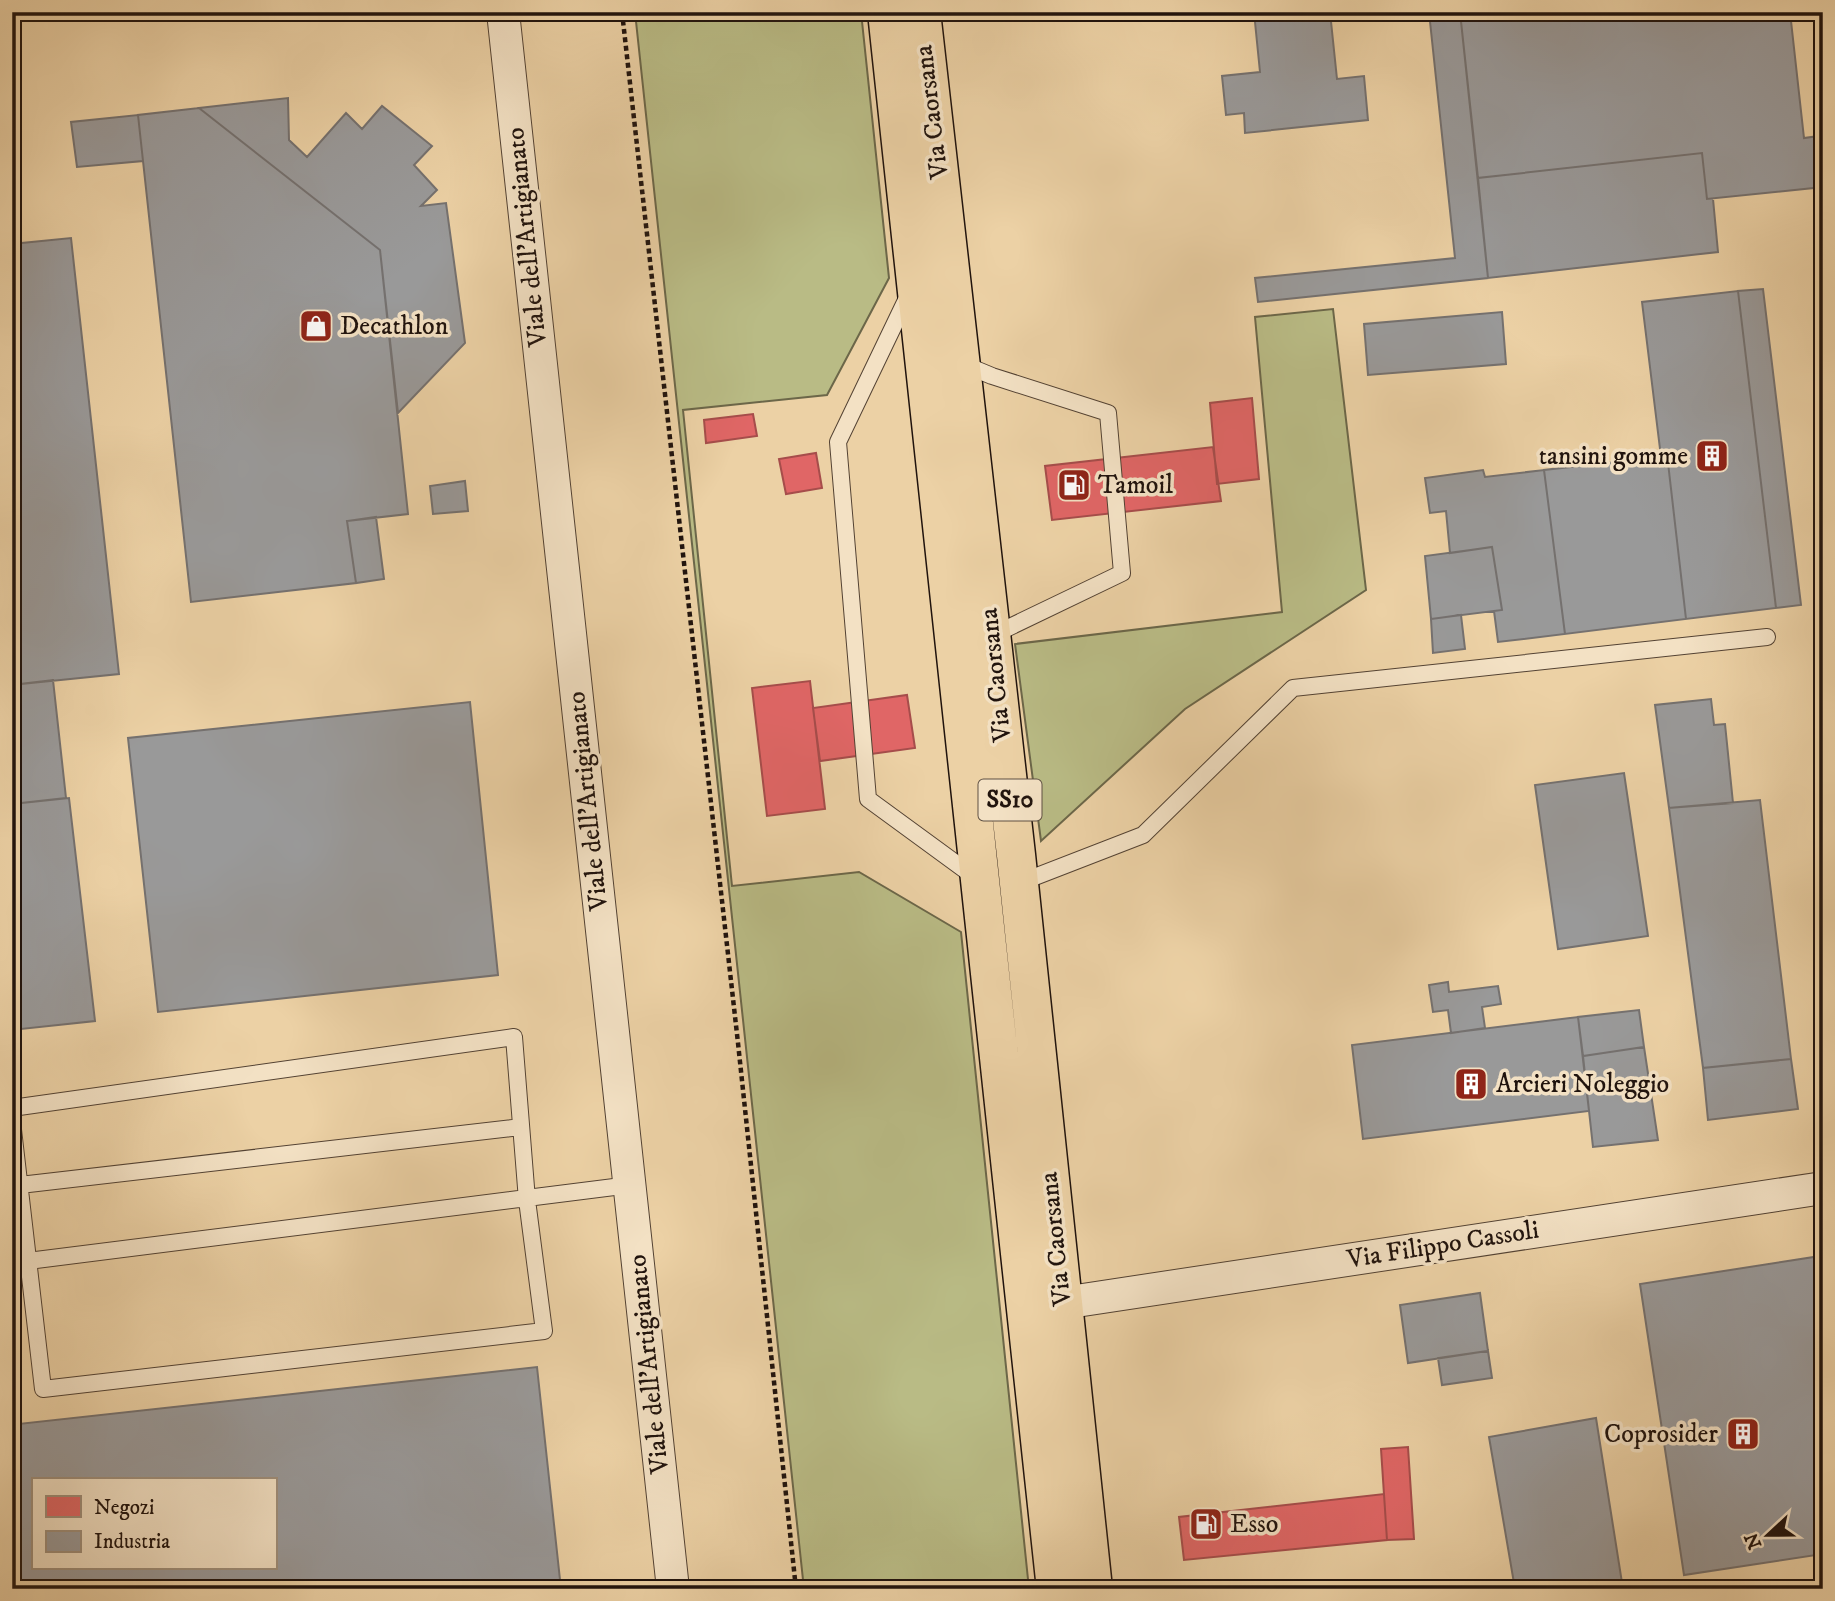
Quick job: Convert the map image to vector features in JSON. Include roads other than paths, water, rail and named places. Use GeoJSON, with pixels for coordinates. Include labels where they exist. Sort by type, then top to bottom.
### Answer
{"type":"FeatureCollection","features":[{"type":"Feature","properties":{"kind":"main road","name":"Via Caorsana"},"geometry":{"type":"LineString","coordinates":[[887,12],[1056,1589]]}},
{"type":"Feature","properties":{"kind":"main road","name":"Via Caorsana"},"geometry":{"type":"LineString","coordinates":[[921,12],[1019,883],[1093,1589]]}},
{"type":"Feature","properties":{"kind":"street","name":"Viale dell'Artigianato"},"geometry":{"type":"LineString","coordinates":[[503,12],[673,1589]]}},
{"type":"Feature","properties":{"kind":"street","name":"Via Filippo Cassoli"},"geometry":{"type":"LineString","coordinates":[[1063,1303],[1823,1188]]}},
{"type":"Feature","properties":{"kind":"lane"},"geometry":{"type":"LineString","coordinates":[[916,280],[838,442],[868,799],[981,882]]}},
{"type":"Feature","properties":{"kind":"lane"},"geometry":{"type":"LineString","coordinates":[[961,364],[1108,413],[1122,573],[991,636]]}},
{"type":"Feature","properties":{"kind":"lane"},"geometry":{"type":"LineString","coordinates":[[1019,883],[1143,835],[1293,688],[1768,637]]}},
{"type":"Feature","properties":{"kind":"lane"},"geometry":{"type":"LineString","coordinates":[[12,1108],[514,1038],[527,1200],[544,1331],[43,1390],[12,1121]]}},
{"type":"Feature","properties":{"kind":"lane"},"geometry":{"type":"LineString","coordinates":[[20,1185],[521,1127]]}},
{"type":"Feature","properties":{"kind":"lane"},"geometry":{"type":"LineString","coordinates":[[28,1261],[630,1185]]}},
{"type":"Feature","properties":{"kind":"place","name":"Decathlon"},"geometry":{"type":"Point","coordinates":[316,326]}},
{"type":"Feature","properties":{"kind":"place","name":"tansini gomme"},"geometry":{"type":"Point","coordinates":[1712,456]}},
{"type":"Feature","properties":{"kind":"place","name":"Tamoil"},"geometry":{"type":"Point","coordinates":[1074,485]}},
{"type":"Feature","properties":{"kind":"place","name":"Arcieri Noleggio"},"geometry":{"type":"Point","coordinates":[1471,1084]}},
{"type":"Feature","properties":{"kind":"place","name":"Coprosider"},"geometry":{"type":"Point","coordinates":[1743,1434]}},
{"type":"Feature","properties":{"kind":"place","name":"Esso"},"geometry":{"type":"Point","coordinates":[1206,1524]}}]}
